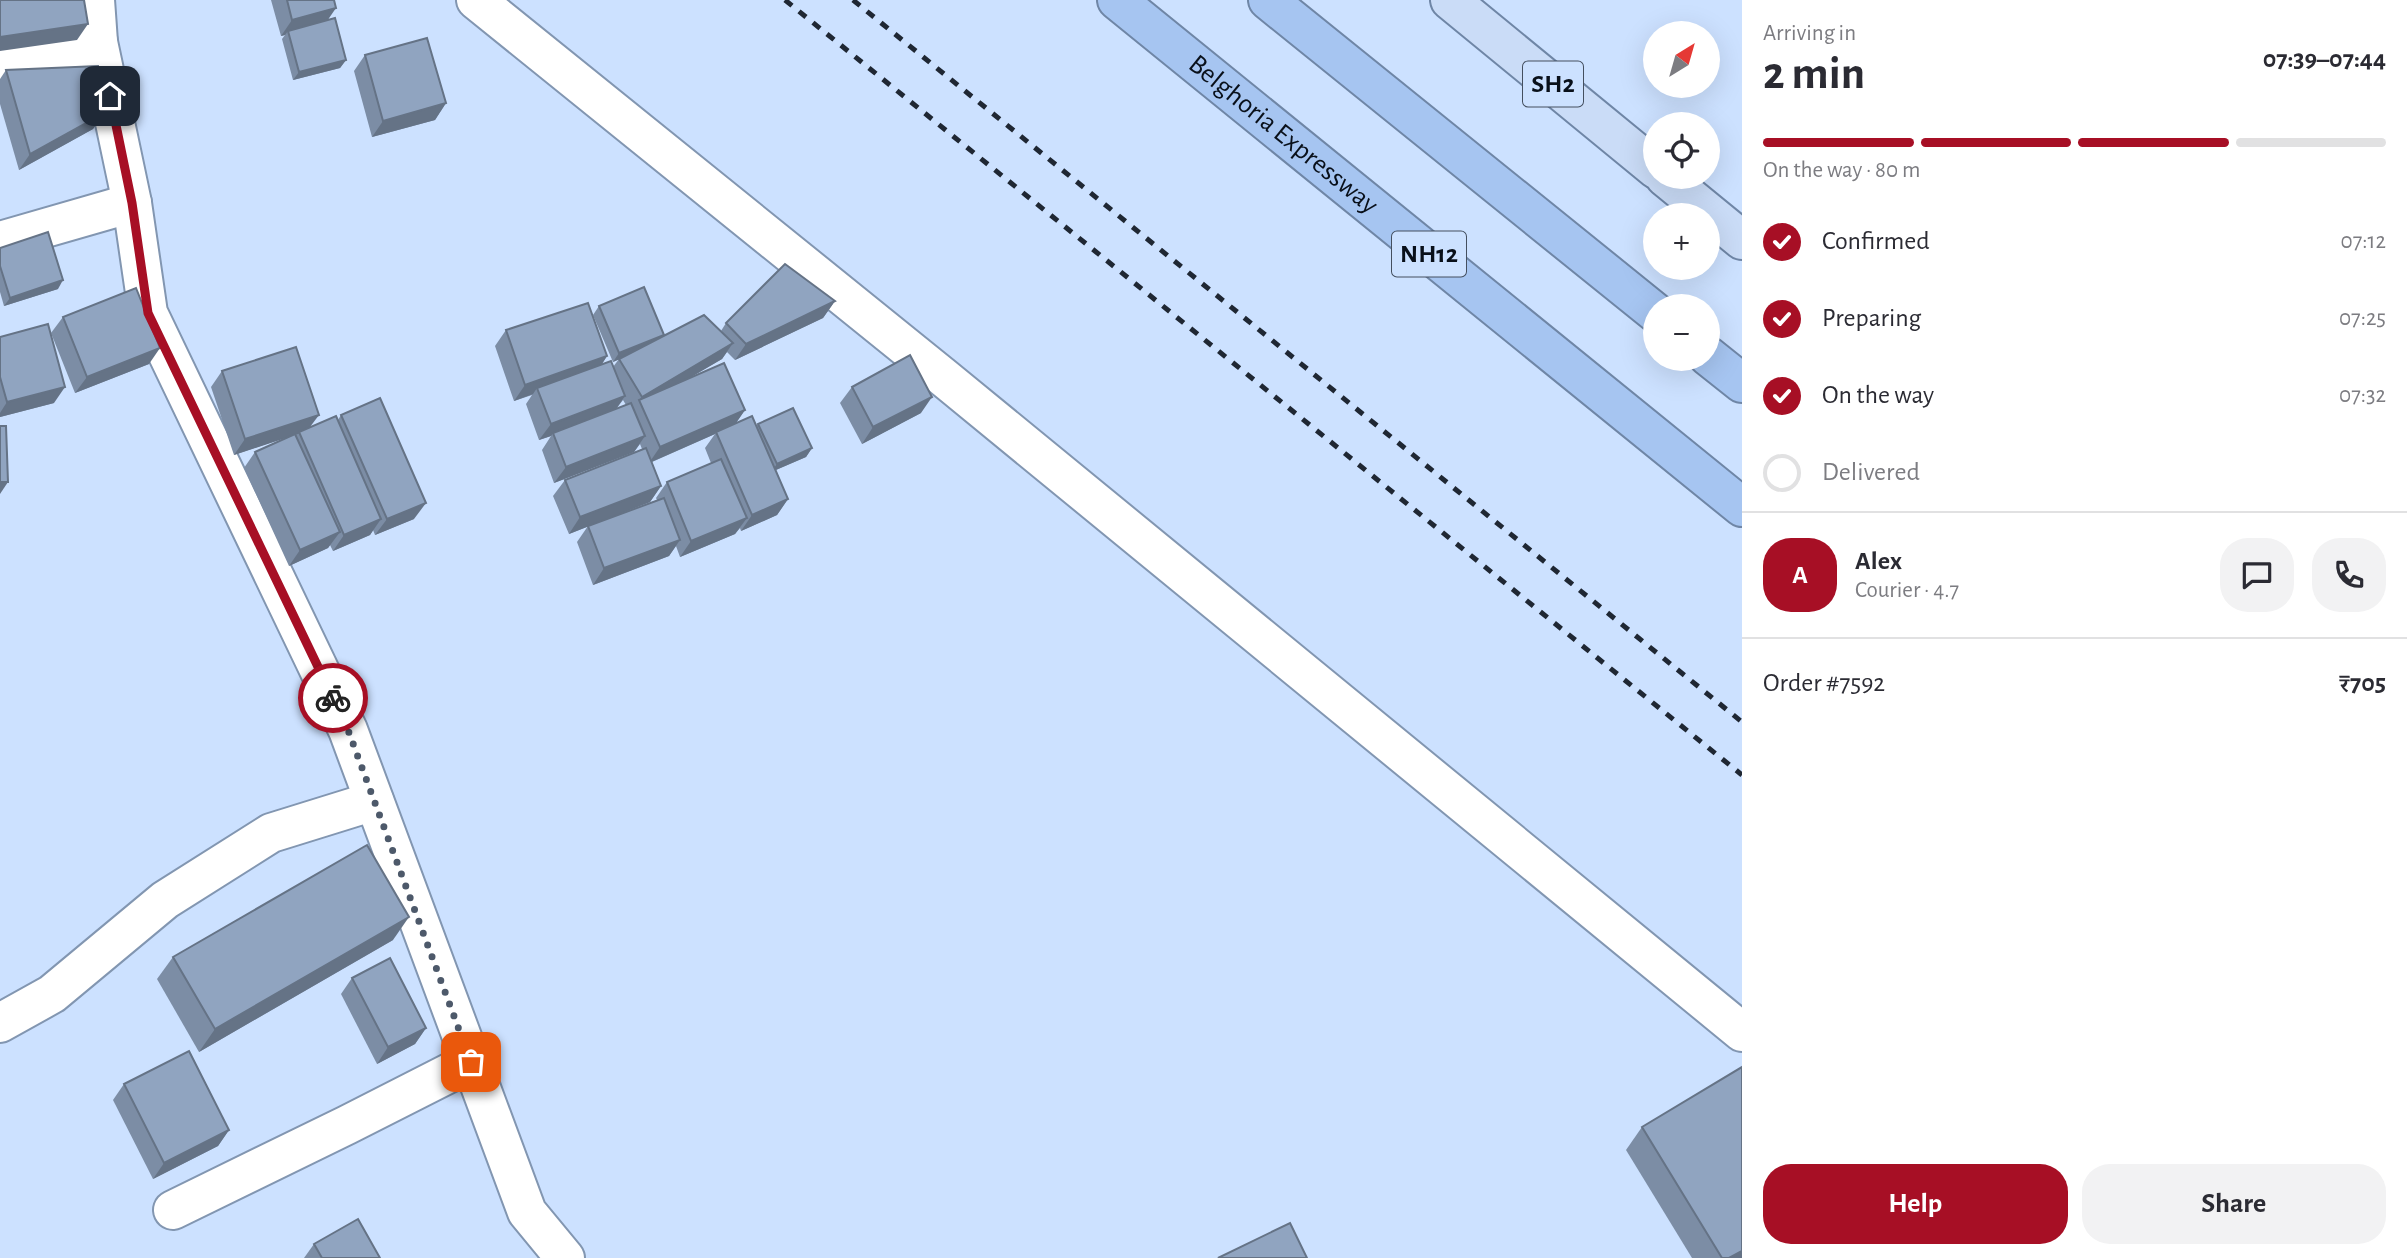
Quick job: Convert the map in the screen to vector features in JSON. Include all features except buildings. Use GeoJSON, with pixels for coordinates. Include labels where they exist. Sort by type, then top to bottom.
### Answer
{"type":"FeatureCollection","features":[{"type":"Feature","properties":{"kind":"highway","name":"Belghoria Expressway"},"geometry":{"type":"LineString","coordinates":[[1117,0],[1742,507]]}},
{"type":"Feature","properties":{"kind":"highway"},"geometry":{"type":"LineString","coordinates":[[1268,0],[1643,303]]}},
{"type":"Feature","properties":{"kind":"highway"},"geometry":{"type":"LineString","coordinates":[[1720,366],[1742,383]]}},
{"type":"Feature","properties":{"kind":"main road","name":"SH2"},"geometry":{"type":"LineString","coordinates":[[1450,0],[1643,158]]}},
{"type":"Feature","properties":{"kind":"main road"},"geometry":{"type":"LineString","coordinates":[[1680,189],[1742,240]]}},
{"type":"Feature","properties":{"kind":"street"},"geometry":{"type":"LineString","coordinates":[[95,0],[98,42],[132,203],[148,313],[348,730],[527,1212],[565,1258]]}},
{"type":"Feature","properties":{"kind":"street"},"geometry":{"type":"LineString","coordinates":[[476,0],[954,385],[1742,1032]]}},
{"type":"Feature","properties":{"kind":"street"},"geometry":{"type":"LineString","coordinates":[[0,67],[17,66],[98,42]]}},
{"type":"Feature","properties":{"kind":"street"},"geometry":{"type":"LineString","coordinates":[[0,241],[132,203]]}},
{"type":"Feature","properties":{"kind":"street"},"geometry":{"type":"LineString","coordinates":[[0,1023],[51,993],[165,900],[271,833],[374,801]]}},
{"type":"Feature","properties":{"kind":"street"},"geometry":{"type":"LineString","coordinates":[[173,1210],[471,1062]]}},
{"type":"Feature","properties":{"kind":"railway"},"geometry":{"type":"LineString","coordinates":[[785,0],[1742,775]]}},
{"type":"Feature","properties":{"kind":"railway"},"geometry":{"type":"LineString","coordinates":[[853,0],[1742,722]]}},
{"type":"Feature","properties":{"kind":"way so far"},"geometry":{"type":"LineString","coordinates":[[333,698],[348,730],[471,1062]]}},
{"type":"Feature","properties":{"kind":"route"},"geometry":{"type":"LineString","coordinates":[[110,96],[132,203],[148,313],[333,698]]}}]}
